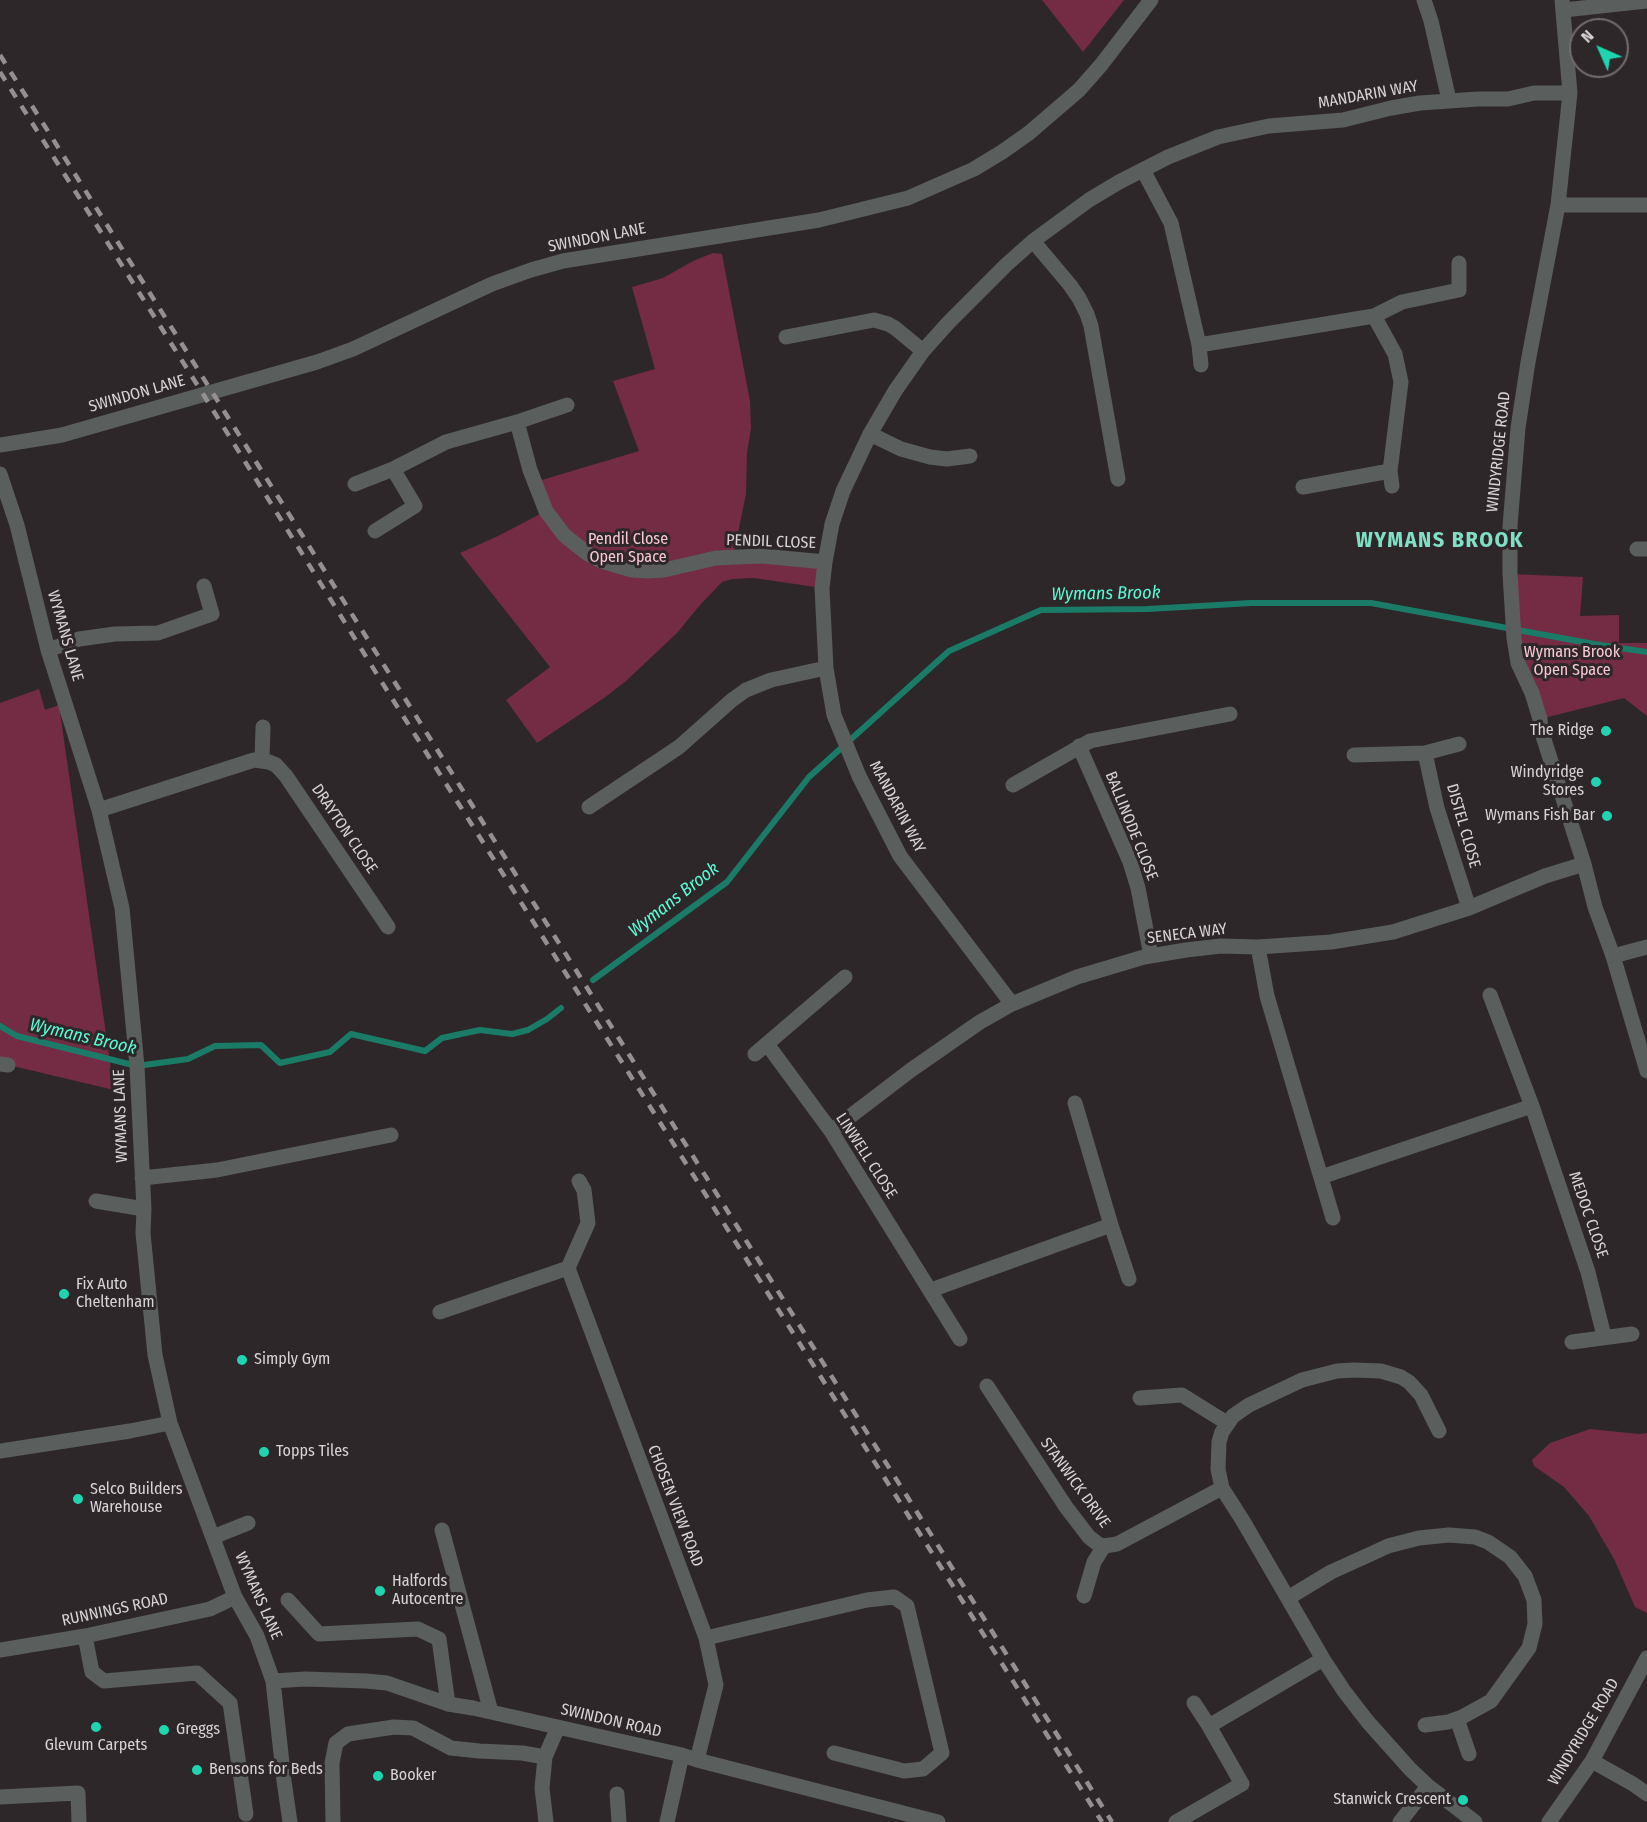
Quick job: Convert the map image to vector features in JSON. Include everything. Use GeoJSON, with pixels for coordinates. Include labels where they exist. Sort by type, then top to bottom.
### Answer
{"type":"FeatureCollection","features":[{"type":"Feature","properties":{"kind":"street","name":"SWINDON LANE"},"geometry":{"type":"LineString","coordinates":[[0,445],[62,435],[317,362],[353,349],[492,284],[563,261],[819,220],[908,198],[974,169],[1029,133],[1079,90],[1151,0]]}},
{"type":"Feature","properties":{"kind":"street"},"geometry":{"type":"LineString","coordinates":[[1424,0],[1449,100]]}},
{"type":"Feature","properties":{"kind":"street"},"geometry":{"type":"LineString","coordinates":[[1563,5],[1647,1]]}},
{"type":"Feature","properties":{"kind":"street","name":"WINDYRIDGE ROAD"},"geometry":{"type":"LineString","coordinates":[[1563,5],[1570,93],[1558,205],[1528,362],[1518,428],[1510,526],[1514,638],[1518,663],[1532,693],[1541,730],[1584,864],[1594,907],[1613,956],[1647,1071]]}},
{"type":"Feature","properties":{"kind":"street","name":"MANDARIN WAY"},"geometry":{"type":"LineString","coordinates":[[1012,1004],[900,856],[859,776],[834,715],[826,668],[822,588],[832,524],[843,491],[870,434],[895,391],[923,351],[971,299],[1033,241],[1089,200],[1193,146],[1243,130],[1344,120],[1391,108],[1449,100],[1508,99],[1534,93],[1570,93]]}},
{"type":"Feature","properties":{"kind":"street"},"geometry":{"type":"LineString","coordinates":[[1143,170],[1172,223],[1202,365]]}},
{"type":"Feature","properties":{"kind":"street"},"geometry":{"type":"LineString","coordinates":[[1558,205],[1647,205]]}},
{"type":"Feature","properties":{"kind":"street"},"geometry":{"type":"LineString","coordinates":[[1033,241],[1070,285],[1087,314],[1118,479]]}},
{"type":"Feature","properties":{"kind":"street"},"geometry":{"type":"LineString","coordinates":[[1199,345],[1374,316],[1402,302],[1459,290],[1459,263]]}},
{"type":"Feature","properties":{"kind":"street"},"geometry":{"type":"LineString","coordinates":[[1304,487],[1391,479],[1400,376],[1395,354],[1374,316]]}},
{"type":"Feature","properties":{"kind":"street"},"geometry":{"type":"LineString","coordinates":[[786,337],[874,320],[895,328],[923,351]]}},
{"type":"Feature","properties":{"kind":"street"},"geometry":{"type":"LineString","coordinates":[[355,484],[393,469],[446,442],[518,422],[567,405]]}},
{"type":"Feature","properties":{"kind":"street","name":"PENDIL CLOSE"},"geometry":{"type":"LineString","coordinates":[[518,422],[530,470],[546,511],[564,535],[601,561],[632,570],[648,571],[724,558],[762,556],[825,562]]}},
{"type":"Feature","properties":{"kind":"street"},"geometry":{"type":"LineString","coordinates":[[870,434],[901,449],[921,455],[947,459],[970,456]]}},
{"type":"Feature","properties":{"kind":"street"},"geometry":{"type":"LineString","coordinates":[[375,531],[415,506],[393,469]]}},
{"type":"Feature","properties":{"kind":"street","name":"WYMANS LANE"},"geometry":{"type":"LineString","coordinates":[[0,474],[17,525],[48,650],[99,810],[122,908],[137,1066],[144,1209],[143,1233],[155,1355],[170,1423],[235,1597],[257,1636],[273,1681],[290,1822]]}},
{"type":"Feature","properties":{"kind":"street"},"geometry":{"type":"LineString","coordinates":[[48,650],[79,639],[116,634],[158,633],[212,614],[204,586]]}},
{"type":"Feature","properties":{"kind":"street"},"geometry":{"type":"LineString","coordinates":[[589,807],[679,747],[746,690],[771,680],[826,668]]}},
{"type":"Feature","properties":{"kind":"street"},"geometry":{"type":"LineString","coordinates":[[1013,785],[1089,741],[1230,714]]}},
{"type":"Feature","properties":{"kind":"street"},"geometry":{"type":"LineString","coordinates":[[99,810],[247,762],[262,760],[263,727]]}},
{"type":"Feature","properties":{"kind":"street"},"geometry":{"type":"LineString","coordinates":[[1354,755],[1425,753],[1459,744]]}},
{"type":"Feature","properties":{"kind":"street","name":"BALLINODE CLOSE"},"geometry":{"type":"LineString","coordinates":[[1079,746],[1130,862],[1138,888],[1151,956]]}},
{"type":"Feature","properties":{"kind":"street","name":"DISTEL CLOSE"},"geometry":{"type":"LineString","coordinates":[[1425,753],[1437,808],[1469,908]]}},
{"type":"Feature","properties":{"kind":"street","name":"DRAYTON CLOSE"},"geometry":{"type":"LineString","coordinates":[[262,760],[276,765],[286,776],[388,927]]}},
{"type":"Feature","properties":{"kind":"street","name":"SENECA WAY"},"geometry":{"type":"LineString","coordinates":[[831,1131],[911,1070],[980,1022],[1012,1004],[1077,977],[1151,956],[1221,945],[1258,947],[1331,942],[1393,932],[1469,908],[1545,876],[1584,864]]}},
{"type":"Feature","properties":{"kind":"street"},"geometry":{"type":"LineString","coordinates":[[1258,947],[1267,996],[1333,1218]]}},
{"type":"Feature","properties":{"kind":"street"},"geometry":{"type":"LineString","coordinates":[[1613,956],[1647,947]]}},
{"type":"Feature","properties":{"kind":"street","name":"LINWELL CLOSE"},"geometry":{"type":"LineString","coordinates":[[845,977],[761,1049],[831,1131],[960,1339]]}},
{"type":"Feature","properties":{"kind":"street","name":"MEDOC CLOSE"},"geometry":{"type":"LineString","coordinates":[[1490,994],[1532,1106],[1588,1272],[1604,1336]]}},
{"type":"Feature","properties":{"kind":"street"},"geometry":{"type":"LineString","coordinates":[[1075,1103],[1129,1280]]}},
{"type":"Feature","properties":{"kind":"street"},"geometry":{"type":"LineString","coordinates":[[1321,1177],[1532,1106]]}},
{"type":"Feature","properties":{"kind":"street"},"geometry":{"type":"LineString","coordinates":[[142,1178],[217,1170],[391,1135]]}},
{"type":"Feature","properties":{"kind":"street"},"geometry":{"type":"LineString","coordinates":[[440,1312],[568,1268],[588,1223],[584,1190],[579,1181]]}},
{"type":"Feature","properties":{"kind":"street"},"geometry":{"type":"LineString","coordinates":[[96,1201],[144,1209]]}},
{"type":"Feature","properties":{"kind":"street"},"geometry":{"type":"LineString","coordinates":[[931,1290],[1111,1225]]}},
{"type":"Feature","properties":{"kind":"street","name":"CHOSEN VIEW ROAD"},"geometry":{"type":"LineString","coordinates":[[568,1268],[706,1638],[716,1684],[697,1760]]}},
{"type":"Feature","properties":{"kind":"street"},"geometry":{"type":"LineString","coordinates":[[1572,1342],[1632,1334]]}},
{"type":"Feature","properties":{"kind":"street"},"geometry":{"type":"LineString","coordinates":[[1439,1431],[1425,1416],[1421,1395],[1401,1377],[1381,1371],[1354,1370],[1319,1374],[1241,1410],[1227,1423],[1219,1442],[1218,1469],[1222,1488],[1344,1691],[1393,1751],[1428,1786],[1475,1822]]}},
{"type":"Feature","properties":{"kind":"street","name":"STANWICK DRIVE"},"geometry":{"type":"LineString","coordinates":[[987,1386],[1084,1531],[1093,1541],[1104,1546],[1117,1544],[1222,1488]]}},
{"type":"Feature","properties":{"kind":"street"},"geometry":{"type":"LineString","coordinates":[[1140,1398],[1182,1395],[1227,1423]]}},
{"type":"Feature","properties":{"kind":"street"},"geometry":{"type":"LineString","coordinates":[[0,1451],[170,1423]]}},
{"type":"Feature","properties":{"kind":"street"},"geometry":{"type":"LineString","coordinates":[[213,1537],[248,1523]]}},
{"type":"Feature","properties":{"kind":"street"},"geometry":{"type":"LineString","coordinates":[[442,1530],[491,1712]]}},
{"type":"Feature","properties":{"kind":"street"},"geometry":{"type":"LineString","coordinates":[[1288,1598],[1331,1572],[1388,1546],[1434,1536],[1462,1535],[1488,1542],[1518,1566],[1530,1587],[1535,1612],[1533,1636],[1528,1648],[1491,1701],[1457,1719],[1425,1725]]}},
{"type":"Feature","properties":{"kind":"street"},"geometry":{"type":"LineString","coordinates":[[1084,1596],[1094,1562],[1104,1546]]}},
{"type":"Feature","properties":{"kind":"street","name":"RUNNINGS ROAD"},"geometry":{"type":"LineString","coordinates":[[0,1650],[85,1636],[210,1609],[235,1597]]}},
{"type":"Feature","properties":{"kind":"street"},"geometry":{"type":"LineString","coordinates":[[706,1638],[867,1600],[894,1597],[907,1606],[942,1752],[923,1769],[904,1771],[834,1753]]}},
{"type":"Feature","properties":{"kind":"street"},"geometry":{"type":"LineString","coordinates":[[288,1600],[319,1634],[418,1629],[439,1639],[448,1704]]}},
{"type":"Feature","properties":{"kind":"street"},"geometry":{"type":"LineString","coordinates":[[85,1636],[92,1672],[104,1681],[197,1673],[230,1703],[246,1814]]}},
{"type":"Feature","properties":{"kind":"street","name":"WINDYRIDGE ROAD"},"geometry":{"type":"LineString","coordinates":[[1549,1822],[1592,1761],[1647,1658]]}},
{"type":"Feature","properties":{"kind":"street"},"geometry":{"type":"LineString","coordinates":[[1209,1726],[1323,1659]]}},
{"type":"Feature","properties":{"kind":"street","name":"SWINDON ROAD"},"geometry":{"type":"LineString","coordinates":[[273,1681],[305,1679],[387,1683],[448,1704],[682,1755],[938,1822]]}},
{"type":"Feature","properties":{"kind":"street"},"geometry":{"type":"LineString","coordinates":[[1176,1822],[1242,1784],[1194,1703]]}},
{"type":"Feature","properties":{"kind":"street"},"geometry":{"type":"LineString","coordinates":[[1457,1719],[1469,1754]]}},
{"type":"Feature","properties":{"kind":"street"},"geometry":{"type":"LineString","coordinates":[[333,1822],[332,1763],[336,1743],[348,1734],[394,1727],[413,1728],[451,1748],[545,1757]]}},
{"type":"Feature","properties":{"kind":"street"},"geometry":{"type":"LineString","coordinates":[[546,1822],[542,1788],[545,1757],[558,1727]]}},
{"type":"Feature","properties":{"kind":"street"},"geometry":{"type":"LineString","coordinates":[[667,1822],[682,1755]]}},
{"type":"Feature","properties":{"kind":"street"},"geometry":{"type":"LineString","coordinates":[[1592,1761],[1647,1794]]}},
{"type":"Feature","properties":{"kind":"street"},"geometry":{"type":"LineString","coordinates":[[1400,1822],[1428,1786]]}},
{"type":"Feature","properties":{"kind":"street"},"geometry":{"type":"LineString","coordinates":[[0,1797],[78,1793],[79,1822]]}},
{"type":"Feature","properties":{"kind":"street"},"geometry":{"type":"LineString","coordinates":[[617,1794],[619,1822]]}},
{"type":"Feature","properties":{"kind":"green space"},"geometry":{"type":"Polygon","coordinates":[[[1042,0],[1124,0],[1083,52],[1042,0]]]}},
{"type":"Feature","properties":{"kind":"green space","name":"Pendil Close Open Space"},"geometry":{"type":"Polygon","coordinates":[[[713,253],[722,254],[750,401],[751,428],[747,453],[746,494],[733,557],[825,562],[822,588],[754,578],[722,582],[677,633],[626,681],[537,743],[506,700],[550,667],[460,553],[546,511],[535,482],[639,451],[613,381],[655,369],[632,287],[663,278],[713,253]]]}},
{"type":"Feature","properties":{"kind":"green space","name":"Wymans Brook Open Space"},"geometry":{"type":"Polygon","coordinates":[[[1510,574],[1583,577],[1580,616],[1619,615],[1619,643],[1647,643],[1647,716],[1624,698],[1540,719],[1518,663],[1510,574]]]}},
{"type":"Feature","properties":{"kind":"green space"},"geometry":{"type":"Polygon","coordinates":[[[39,689],[45,710],[59,705],[114,1090],[0,1063],[0,703],[39,689]]]}},
{"type":"Feature","properties":{"kind":"green space"},"geometry":{"type":"Polygon","coordinates":[[[1590,1429],[1647,1433],[1647,1613],[1635,1607],[1614,1559],[1589,1516],[1564,1487],[1534,1466],[1532,1460],[1550,1443],[1590,1429]]]}},
{"type":"Feature","properties":{"kind":"waterway","name":"Wymans Brook"},"geometry":{"type":"LineString","coordinates":[[593,980],[727,882],[809,777],[949,651],[1041,610],[1148,609],[1251,603],[1371,603],[1647,652]]}},
{"type":"Feature","properties":{"kind":"waterway","name":"Wymans Brook"},"geometry":{"type":"LineString","coordinates":[[0,1026],[17,1036],[137,1066],[188,1059],[215,1046],[261,1045],[280,1063],[330,1052],[351,1034],[425,1051],[442,1038],[480,1030],[512,1034],[528,1030],[561,1008]]}},
{"type":"Feature","properties":{"kind":"railway"},"geometry":{"type":"LineString","coordinates":[[0,55],[1112,1822]]}},
{"type":"Feature","properties":{"kind":"railway"},"geometry":{"type":"LineString","coordinates":[[0,72],[388,692],[1102,1822]]}},
{"type":"Feature","properties":{"kind":"place","name":"The Ridge"},"geometry":{"type":"Point","coordinates":[1606,731]}},
{"type":"Feature","properties":{"kind":"place","name":"Windyridge Stores"},"geometry":{"type":"Point","coordinates":[1596,782]}},
{"type":"Feature","properties":{"kind":"place","name":"Wymans Fish Bar"},"geometry":{"type":"Point","coordinates":[1607,816]}},
{"type":"Feature","properties":{"kind":"place","name":"Fix Auto Cheltenham"},"geometry":{"type":"Point","coordinates":[64,1294]}},
{"type":"Feature","properties":{"kind":"place","name":"Simply Gym"},"geometry":{"type":"Point","coordinates":[242,1360]}},
{"type":"Feature","properties":{"kind":"place","name":"Topps Tiles"},"geometry":{"type":"Point","coordinates":[264,1452]}},
{"type":"Feature","properties":{"kind":"place","name":"Selco Builders Warehouse"},"geometry":{"type":"Point","coordinates":[78,1499]}},
{"type":"Feature","properties":{"kind":"place","name":"Halfords Autocentre"},"geometry":{"type":"Point","coordinates":[380,1591]}},
{"type":"Feature","properties":{"kind":"place","name":"Glevum Carpets"},"geometry":{"type":"Point","coordinates":[96,1727]}},
{"type":"Feature","properties":{"kind":"place","name":"Greggs"},"geometry":{"type":"Point","coordinates":[164,1730]}},
{"type":"Feature","properties":{"kind":"place","name":"Bensons for Beds"},"geometry":{"type":"Point","coordinates":[197,1770]}},
{"type":"Feature","properties":{"kind":"place","name":"Booker"},"geometry":{"type":"Point","coordinates":[378,1776]}},
{"type":"Feature","properties":{"kind":"place","name":"Stanwick Crescent"},"geometry":{"type":"Point","coordinates":[1463,1800]}},
{"type":"Feature","properties":{"kind":"district","name":"WYMANS BROOK"},"geometry":{"type":"Point","coordinates":[1440,541]}}]}
